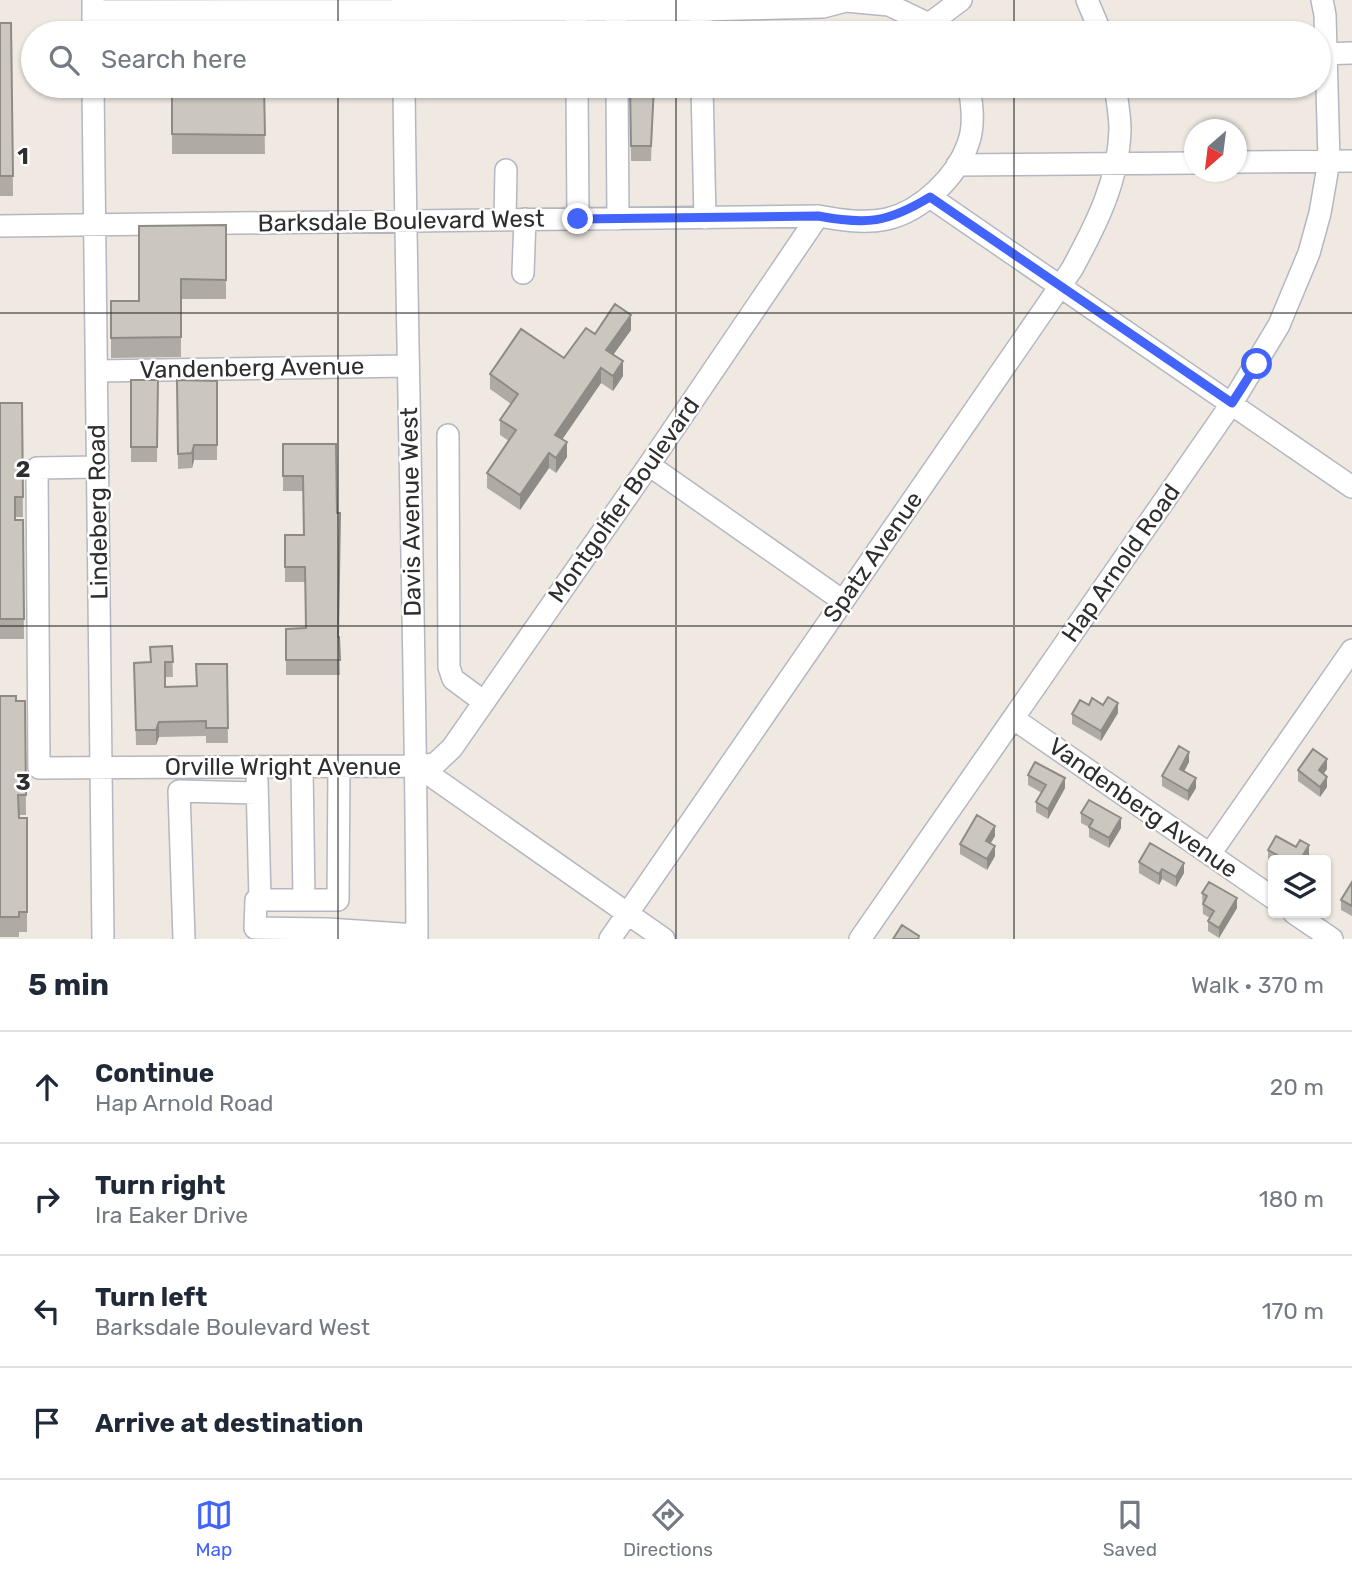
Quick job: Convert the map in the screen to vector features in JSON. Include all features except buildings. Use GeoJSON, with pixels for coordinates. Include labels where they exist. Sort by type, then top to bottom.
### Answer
{"type":"FeatureCollection","features":[{"type":"Feature","properties":{"kind":"street"},"geometry":{"type":"LineString","coordinates":[[940,21],[961,0]]}},
{"type":"Feature","properties":{"kind":"street"},"geometry":{"type":"LineString","coordinates":[[1087,0],[1096,21]]}},
{"type":"Feature","properties":{"kind":"street","name":"Hap Arnold Road"},"geometry":{"type":"LineString","coordinates":[[1322,0],[1322,21]]}},
{"type":"Feature","properties":{"kind":"street"},"geometry":{"type":"LineString","coordinates":[[93,6],[403,5],[576,12],[701,10],[846,1],[890,5],[920,21]]}},
{"type":"Feature","properties":{"kind":"street"},"geometry":{"type":"LineString","coordinates":[[701,10],[701,21]]}},
{"type":"Feature","properties":{"kind":"street"},"geometry":{"type":"LineString","coordinates":[[616,11],[616,21]]}},
{"type":"Feature","properties":{"kind":"street"},"geometry":{"type":"LineString","coordinates":[[576,12],[576,21]]}},
{"type":"Feature","properties":{"kind":"street"},"geometry":{"type":"LineString","coordinates":[[1331,54],[1352,53]]}},
{"type":"Feature","properties":{"kind":"street","name":"Lindeberg Road"},"geometry":{"type":"LineString","coordinates":[[93,98],[103,939]]}},
{"type":"Feature","properties":{"kind":"street","name":"Davis Avenue West"},"geometry":{"type":"LineString","coordinates":[[404,98],[417,937]]}},
{"type":"Feature","properties":{"kind":"street"},"geometry":{"type":"LineString","coordinates":[[577,98],[578,219]]}},
{"type":"Feature","properties":{"kind":"street"},"geometry":{"type":"LineString","coordinates":[[617,98],[618,219]]}},
{"type":"Feature","properties":{"kind":"street"},"geometry":{"type":"LineString","coordinates":[[702,98],[705,218]]}},
{"type":"Feature","properties":{"kind":"street","name":"Barksdale Boulevard West"},"geometry":{"type":"LineString","coordinates":[[0,226],[818,216],[850,222],[886,219],[903,213],[930,197],[954,169],[968,145],[972,126],[970,98]]}},
{"type":"Feature","properties":{"kind":"street","name":"Spatz Avenue"},"geometry":{"type":"LineString","coordinates":[[610,939],[1060,286],[1091,234],[1108,195],[1116,163],[1120,126],[1116,98]]}},
{"type":"Feature","properties":{"kind":"street","name":"Hap Arnold Road"},"geometry":{"type":"LineString","coordinates":[[860,939],[1232,403],[1273,335],[1296,288],[1320,213],[1329,161],[1325,98]]}},
{"type":"Feature","properties":{"kind":"street"},"geometry":{"type":"LineString","coordinates":[[1247,162],[1352,161]]}},
{"type":"Feature","properties":{"kind":"street"},"geometry":{"type":"LineString","coordinates":[[954,169],[1184,163]]}},
{"type":"Feature","properties":{"kind":"street"},"geometry":{"type":"LineString","coordinates":[[506,170],[523,273]]}},
{"type":"Feature","properties":{"kind":"street"},"geometry":{"type":"LineString","coordinates":[[930,197],[1352,487]]}},
{"type":"Feature","properties":{"kind":"street","name":"Montgolfier Boulevard"},"geometry":{"type":"LineString","coordinates":[[416,766],[435,764],[452,748],[818,216]]}},
{"type":"Feature","properties":{"kind":"street","name":"Vandenberg Avenue"},"geometry":{"type":"LineString","coordinates":[[97,371],[407,366]]}},
{"type":"Feature","properties":{"kind":"street"},"geometry":{"type":"LineString","coordinates":[[448,435],[449,667],[453,678],[484,702]]}},
{"type":"Feature","properties":{"kind":"street"},"geometry":{"type":"LineString","coordinates":[[649,465],[843,601]]}},
{"type":"Feature","properties":{"kind":"street","name":"Orville Wright Avenue"},"geometry":{"type":"LineString","coordinates":[[98,467],[37,468],[39,768],[416,766],[664,939]]}},
{"type":"Feature","properties":{"kind":"street"},"geometry":{"type":"LineString","coordinates":[[1210,854],[1352,650]]}},
{"type":"Feature","properties":{"kind":"street","name":"Vandenberg Avenue"},"geometry":{"type":"LineString","coordinates":[[1014,719],[1268,895]]}},
{"type":"Feature","properties":{"kind":"street"},"geometry":{"type":"LineString","coordinates":[[257,767],[260,900]]}},
{"type":"Feature","properties":{"kind":"street"},"geometry":{"type":"LineString","coordinates":[[302,767],[304,900]]}},
{"type":"Feature","properties":{"kind":"street"},"geometry":{"type":"LineString","coordinates":[[339,767],[338,900],[256,900],[255,928],[327,929],[417,937]]}},
{"type":"Feature","properties":{"kind":"street"},"geometry":{"type":"LineString","coordinates":[[184,939],[179,791],[257,793]]}},
{"type":"Feature","properties":{"kind":"street"},"geometry":{"type":"LineString","coordinates":[[1301,918],[1332,939]]}},
{"type":"Feature","properties":{"kind":"route"},"geometry":{"type":"LineString","coordinates":[[578,219],[818,216],[850,222],[886,219],[903,213],[930,197],[1232,403],[1257,364]]}}]}
